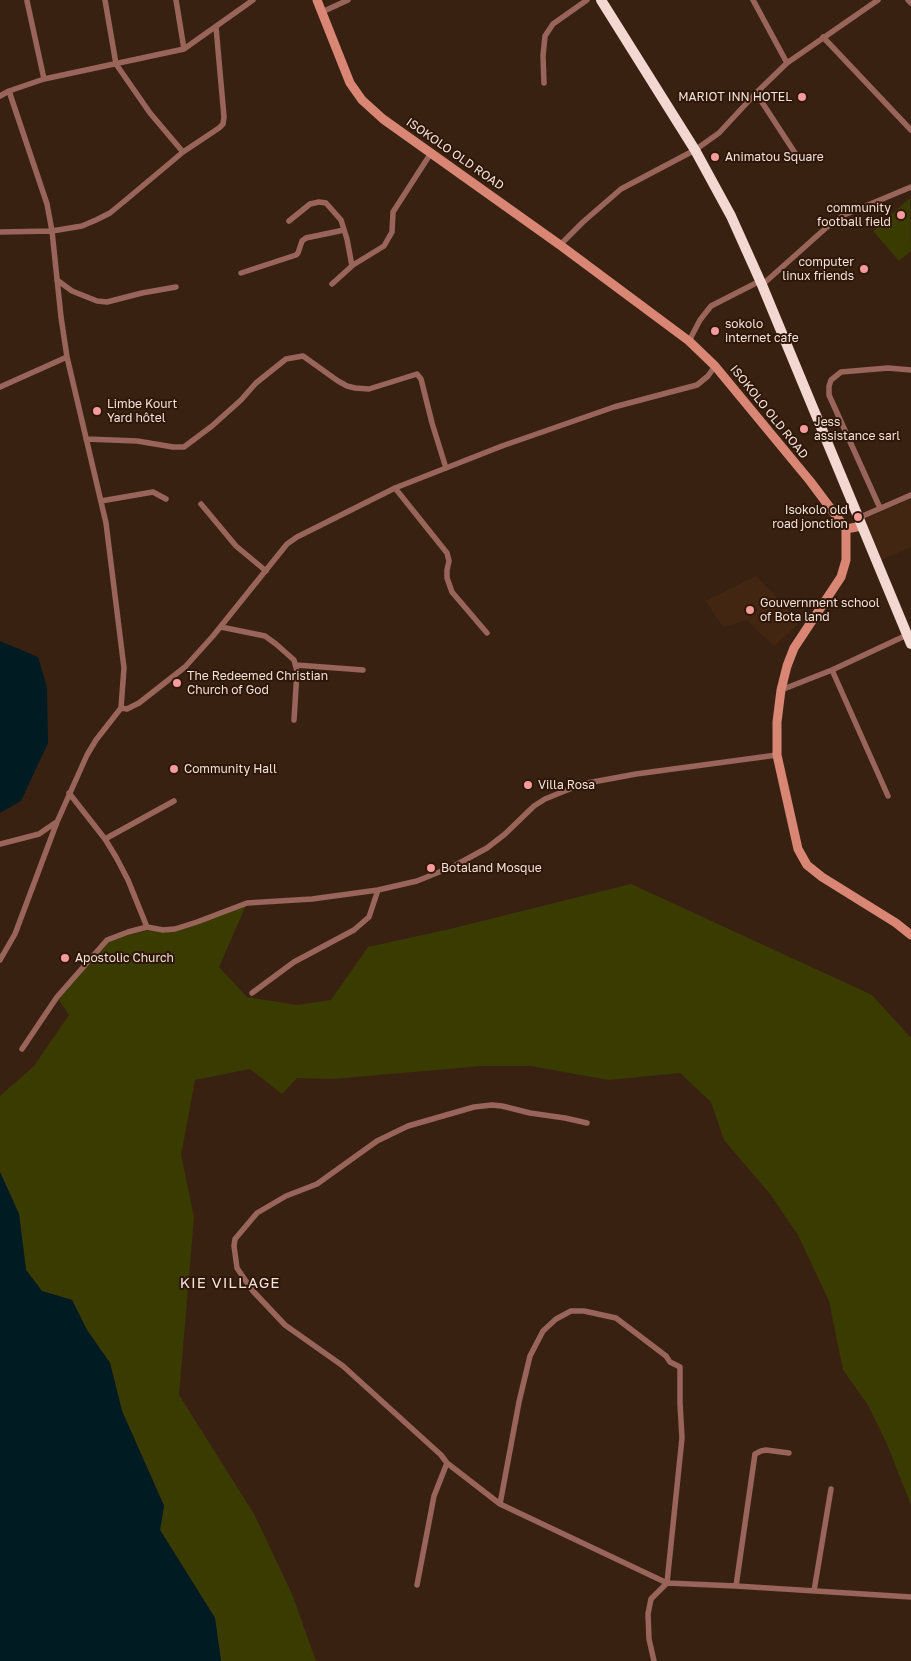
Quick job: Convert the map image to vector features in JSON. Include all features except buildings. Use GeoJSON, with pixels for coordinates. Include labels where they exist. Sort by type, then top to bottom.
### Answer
{"type":"FeatureCollection","features":[{"type":"Feature","properties":{"kind":"highway"},"geometry":{"type":"LineString","coordinates":[[601,0],[695,150],[731,216],[910,637]]}},
{"type":"Feature","properties":{"kind":"street"},"geometry":{"type":"LineString","coordinates":[[105,0],[116,64],[150,112],[182,152]]}},
{"type":"Feature","properties":{"kind":"street"},"geometry":{"type":"LineString","coordinates":[[176,0],[184,49]]}},
{"type":"Feature","properties":{"kind":"street"},"geometry":{"type":"LineString","coordinates":[[0,96],[44,79],[184,49],[254,0]]}},
{"type":"Feature","properties":{"kind":"street","name":"ISOKOLO OLD ROAD"},"geometry":{"type":"LineString","coordinates":[[317,0],[350,83],[371,110],[560,244],[689,341],[715,366],[810,481],[846,529]]}},
{"type":"Feature","properties":{"kind":"street"},"geometry":{"type":"LineString","coordinates":[[322,12],[348,0]]}},
{"type":"Feature","properties":{"kind":"street"},"geometry":{"type":"LineString","coordinates":[[544,83],[543,56],[545,36],[553,24],[586,0]]}},
{"type":"Feature","properties":{"kind":"street"},"geometry":{"type":"LineString","coordinates":[[753,0],[787,63]]}},
{"type":"Feature","properties":{"kind":"street"},"geometry":{"type":"LineString","coordinates":[[560,244],[621,189],[695,150],[719,133],[787,63],[878,0]]}},
{"type":"Feature","properties":{"kind":"street"},"geometry":{"type":"LineString","coordinates":[[908,0],[911,3]]}},
{"type":"Feature","properties":{"kind":"street"},"geometry":{"type":"LineString","coordinates":[[27,1],[44,79]]}},
{"type":"Feature","properties":{"kind":"street"},"geometry":{"type":"LineString","coordinates":[[0,232],[52,231],[82,226],[110,212],[182,152],[223,124],[224,117],[216,27]]}},
{"type":"Feature","properties":{"kind":"street"},"geometry":{"type":"LineString","coordinates":[[823,38],[911,130]]}},
{"type":"Feature","properties":{"kind":"street"},"geometry":{"type":"LineString","coordinates":[[0,960],[15,934],[69,793],[96,740],[121,708],[124,668],[111,557],[101,501],[67,356],[47,204],[42,184],[9,91]]}},
{"type":"Feature","properties":{"kind":"street"},"geometry":{"type":"LineString","coordinates":[[756,93],[797,156]]}},
{"type":"Feature","properties":{"kind":"street"},"geometry":{"type":"LineString","coordinates":[[332,284],[352,266],[384,246],[392,232],[393,212],[431,153]]}},
{"type":"Feature","properties":{"kind":"street"},"geometry":{"type":"LineString","coordinates":[[689,341],[700,320],[711,306],[761,283],[844,214],[911,187]]}},
{"type":"Feature","properties":{"kind":"street"},"geometry":{"type":"LineString","coordinates":[[289,221],[310,204],[326,203],[341,220],[352,266]]}},
{"type":"Feature","properties":{"kind":"street"},"geometry":{"type":"LineString","coordinates":[[241,273],[296,255],[302,241],[306,238],[344,230]]}},
{"type":"Feature","properties":{"kind":"street"},"geometry":{"type":"LineString","coordinates":[[57,280],[72,291],[97,301],[107,302],[176,287]]}},
{"type":"Feature","properties":{"kind":"street"},"geometry":{"type":"LineString","coordinates":[[0,387],[67,356]]}},
{"type":"Feature","properties":{"kind":"street"},"geometry":{"type":"LineString","coordinates":[[86,439],[137,441],[184,447],[212,426],[241,400],[256,382],[286,359],[303,356],[338,381],[356,388],[369,389],[417,374],[421,379],[446,468]]}},
{"type":"Feature","properties":{"kind":"street"},"geometry":{"type":"LineString","coordinates":[[121,708],[127,709],[139,703],[185,667],[287,544],[297,537],[395,488],[502,446],[588,416],[697,385],[708,376],[715,366]]}},
{"type":"Feature","properties":{"kind":"street"},"geometry":{"type":"LineString","coordinates":[[880,508],[829,396],[829,386],[831,380],[841,372],[888,368],[911,370]]}},
{"type":"Feature","properties":{"kind":"street"},"geometry":{"type":"LineString","coordinates":[[395,488],[447,553],[449,561],[447,578],[452,592],[487,633]]}},
{"type":"Feature","properties":{"kind":"street"},"geometry":{"type":"LineString","coordinates":[[101,501],[153,492],[166,499]]}},
{"type":"Feature","properties":{"kind":"street"},"geometry":{"type":"LineString","coordinates":[[911,495],[880,508],[846,529],[846,560],[841,577],[794,648],[786,666],[777,722],[777,755],[798,849],[807,865],[822,877],[896,923],[911,935]]}},
{"type":"Feature","properties":{"kind":"street"},"geometry":{"type":"LineString","coordinates":[[201,504],[236,546],[266,571]]}},
{"type":"Feature","properties":{"kind":"street"},"geometry":{"type":"LineString","coordinates":[[220,627],[265,636],[294,660],[297,671],[294,720]]}},
{"type":"Feature","properties":{"kind":"street"},"geometry":{"type":"LineString","coordinates":[[781,690],[910,637]]}},
{"type":"Feature","properties":{"kind":"street"},"geometry":{"type":"LineString","coordinates":[[296,665],[363,670]]}},
{"type":"Feature","properties":{"kind":"street"},"geometry":{"type":"LineString","coordinates":[[832,670],[888,796]]}},
{"type":"Feature","properties":{"kind":"street"},"geometry":{"type":"LineString","coordinates":[[22,1049],[57,997],[107,940],[147,927],[163,930],[174,929],[248,903],[312,899],[378,890],[417,881],[470,858],[496,842],[534,806],[545,799],[582,784],[636,774],[777,755]]}},
{"type":"Feature","properties":{"kind":"street"},"geometry":{"type":"LineString","coordinates":[[69,793],[105,839],[128,880],[147,927]]}},
{"type":"Feature","properties":{"kind":"street"},"geometry":{"type":"LineString","coordinates":[[105,839],[174,801]]}},
{"type":"Feature","properties":{"kind":"street"},"geometry":{"type":"LineString","coordinates":[[0,844],[39,834],[57,822]]}},
{"type":"Feature","properties":{"kind":"street"},"geometry":{"type":"LineString","coordinates":[[252,993],[294,962],[354,930],[369,916],[378,890]]}},
{"type":"Feature","properties":{"kind":"street"},"geometry":{"type":"LineString","coordinates":[[587,1123],[492,1105],[474,1107],[408,1126],[377,1142],[317,1184],[286,1196],[257,1213],[236,1239],[234,1246],[237,1268],[259,1299],[285,1326],[326,1352],[348,1370],[448,1463],[500,1504],[667,1583],[911,1597]]}},
{"type":"Feature","properties":{"kind":"street"},"geometry":{"type":"LineString","coordinates":[[500,1504],[530,1356],[544,1331],[556,1319],[571,1311],[584,1311],[616,1318],[666,1356],[670,1362],[680,1367],[682,1438],[667,1583],[651,1599],[648,1614],[648,1639],[654,1661]]}},
{"type":"Feature","properties":{"kind":"street"},"geometry":{"type":"LineString","coordinates":[[736,1586],[755,1454],[761,1450],[789,1453]]}},
{"type":"Feature","properties":{"kind":"street"},"geometry":{"type":"LineString","coordinates":[[417,1585],[434,1496],[448,1463]]}},
{"type":"Feature","properties":{"kind":"street"},"geometry":{"type":"LineString","coordinates":[[814,1591],[830,1489]]}},
{"type":"Feature","properties":{"kind":"shaded area","name":"community football field"},"geometry":{"type":"Polygon","coordinates":[[[910,198],[911,251],[899,261],[873,231],[910,198]]]}},
{"type":"Feature","properties":{"kind":"shaded area"},"geometry":{"type":"Polygon","coordinates":[[[911,499],[911,547],[881,560],[864,519],[911,499]]]}},
{"type":"Feature","properties":{"kind":"shaded area","name":"Gouvernment school of Bota land"},"geometry":{"type":"Polygon","coordinates":[[[756,576],[800,622],[774,646],[747,620],[723,627],[706,601],[756,576]]]}},
{"type":"Feature","properties":{"kind":"shaded area"},"geometry":{"type":"Polygon","coordinates":[[[631,884],[872,995],[911,1038],[911,1505],[887,1444],[868,1405],[843,1370],[829,1301],[798,1235],[770,1194],[724,1140],[711,1102],[680,1073],[609,1080],[531,1066],[482,1066],[332,1079],[297,1078],[282,1094],[250,1069],[195,1080],[181,1155],[194,1217],[179,1395],[254,1514],[292,1594],[316,1661],[221,1661],[215,1618],[160,1530],[164,1505],[122,1411],[110,1363],[87,1330],[72,1300],[42,1291],[26,1270],[19,1214],[0,1172],[0,1096],[34,1066],[69,1015],[57,997],[107,940],[158,928],[167,930],[247,903],[219,967],[247,997],[297,1005],[331,1000],[368,947],[450,929],[631,884]]]}},
{"type":"Feature","properties":{"kind":"water"},"geometry":{"type":"Polygon","coordinates":[[[0,641],[38,657],[47,687],[48,743],[21,801],[0,813],[0,641]]]}},
{"type":"Feature","properties":{"kind":"water"},"geometry":{"type":"Polygon","coordinates":[[[0,1172],[19,1214],[26,1270],[42,1291],[72,1300],[87,1330],[110,1363],[122,1411],[164,1506],[160,1530],[215,1618],[221,1661],[0,1661],[0,1172]]]}},
{"type":"Feature","properties":{"kind":"place","name":"MARIOT INN HOTEL"},"geometry":{"type":"Point","coordinates":[802,97]}},
{"type":"Feature","properties":{"kind":"place","name":"Animatou Square"},"geometry":{"type":"Point","coordinates":[715,157]}},
{"type":"Feature","properties":{"kind":"place","name":"community football field"},"geometry":{"type":"Point","coordinates":[901,215]}},
{"type":"Feature","properties":{"kind":"place","name":"computer linux friends"},"geometry":{"type":"Point","coordinates":[864,269]}},
{"type":"Feature","properties":{"kind":"place","name":"sokolo internet cafe"},"geometry":{"type":"Point","coordinates":[715,331]}},
{"type":"Feature","properties":{"kind":"place","name":"Limbe Kourt Yard hôtel"},"geometry":{"type":"Point","coordinates":[97,411]}},
{"type":"Feature","properties":{"kind":"place","name":"Jess assistance sarl"},"geometry":{"type":"Point","coordinates":[804,429]}},
{"type":"Feature","properties":{"kind":"place","name":"Isokolo old road jonction"},"geometry":{"type":"Point","coordinates":[858,517]}},
{"type":"Feature","properties":{"kind":"place","name":"Gouvernment school of Bota land"},"geometry":{"type":"Point","coordinates":[750,610]}},
{"type":"Feature","properties":{"kind":"place","name":"The Redeemed Christian Church of God"},"geometry":{"type":"Point","coordinates":[177,683]}},
{"type":"Feature","properties":{"kind":"place","name":"Community Hall"},"geometry":{"type":"Point","coordinates":[174,769]}},
{"type":"Feature","properties":{"kind":"place","name":"Villa Rosa"},"geometry":{"type":"Point","coordinates":[528,785]}},
{"type":"Feature","properties":{"kind":"place","name":"Botaland Mosque"},"geometry":{"type":"Point","coordinates":[431,868]}},
{"type":"Feature","properties":{"kind":"place","name":"Apostolic Church"},"geometry":{"type":"Point","coordinates":[65,958]}},
{"type":"Feature","properties":{"kind":"district","name":"KIE VILLAGE"},"geometry":{"type":"Point","coordinates":[230,1283]}}]}
